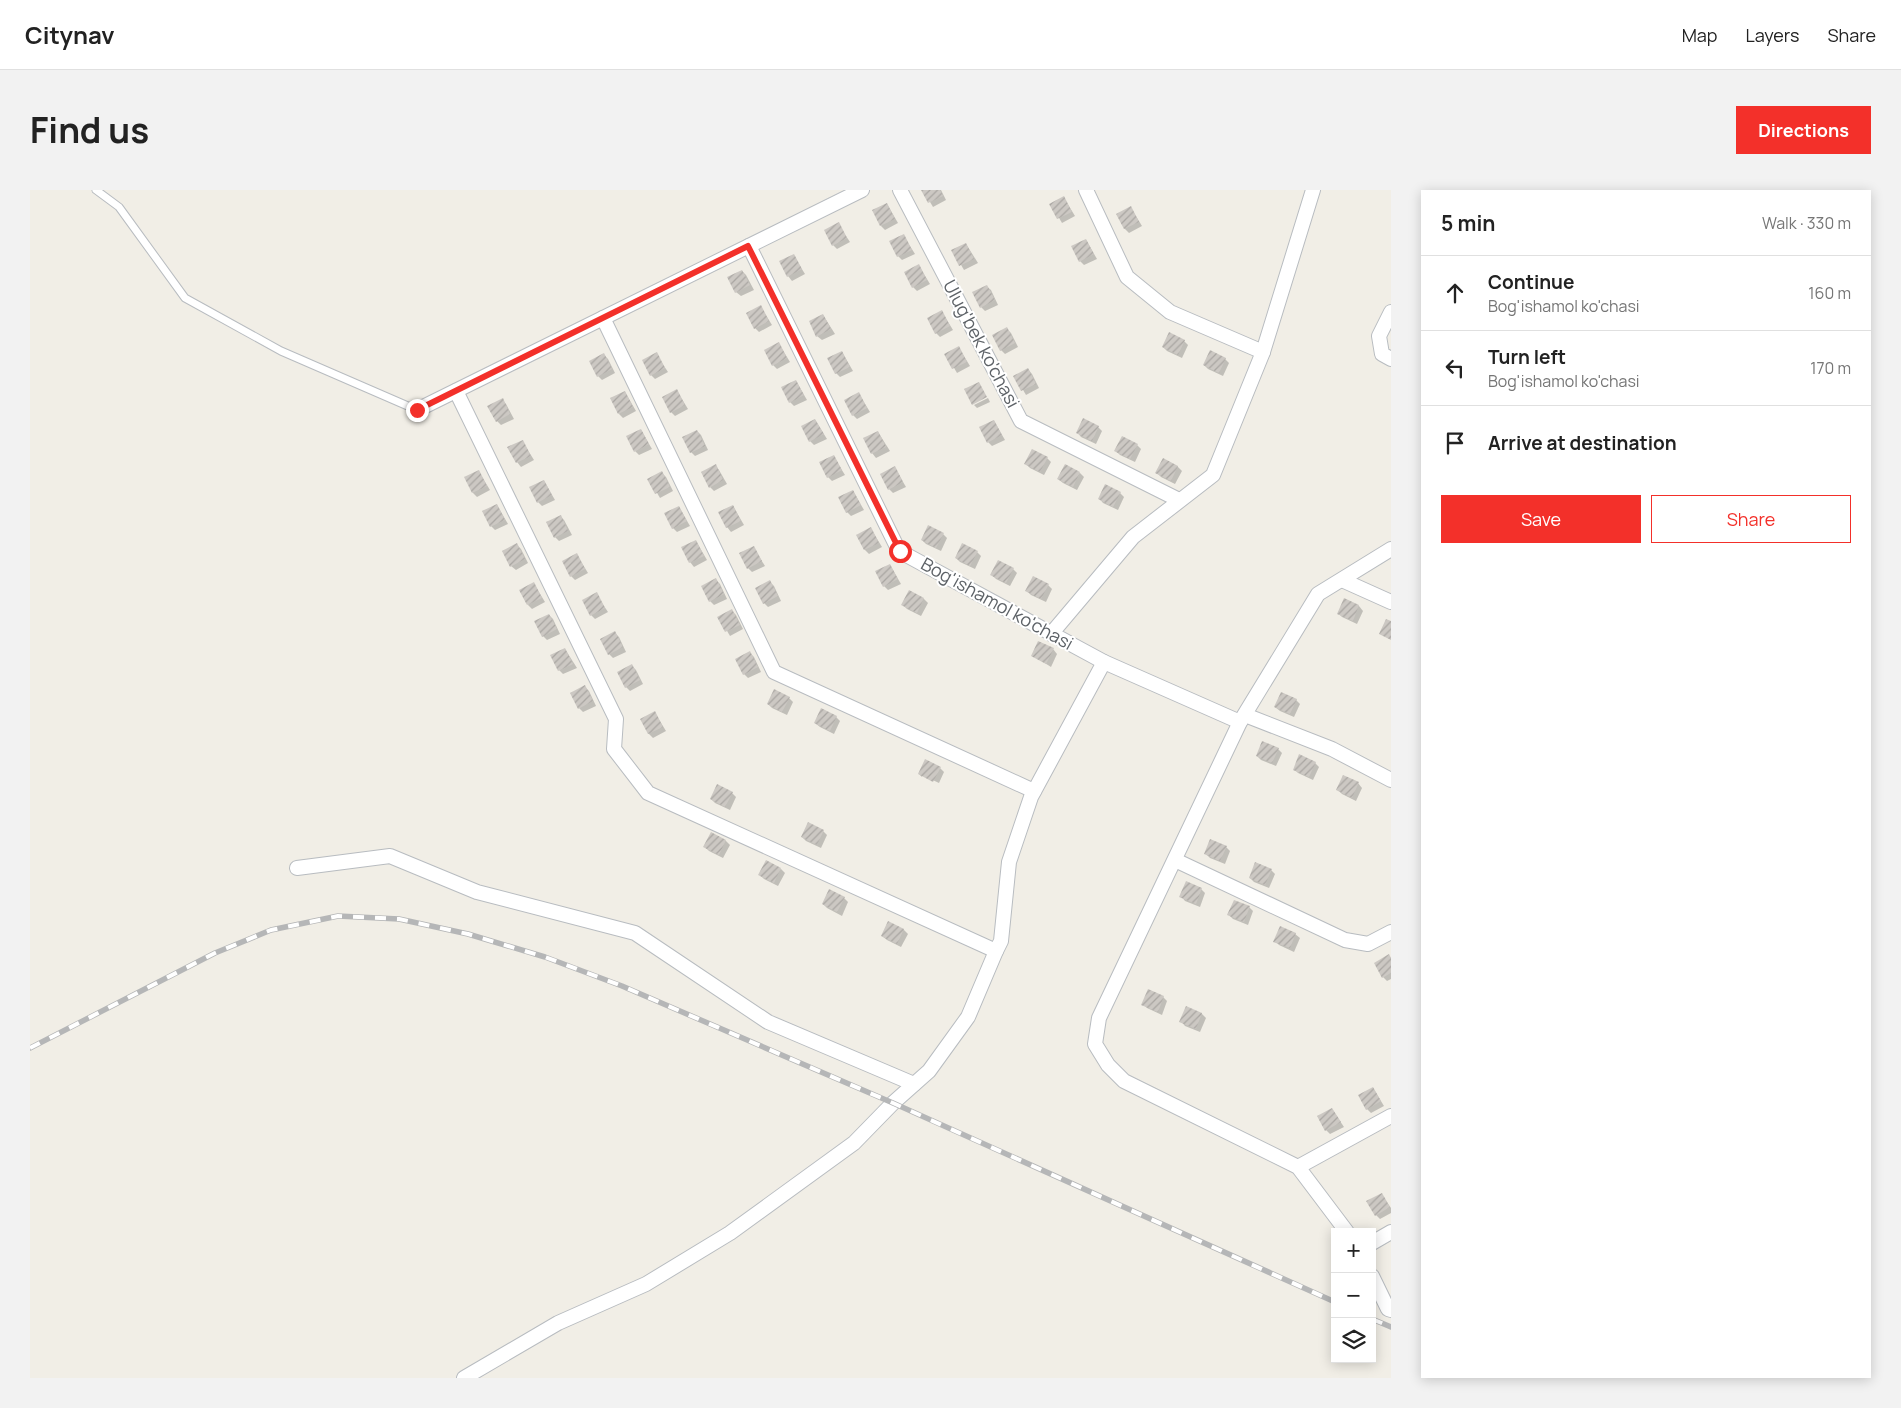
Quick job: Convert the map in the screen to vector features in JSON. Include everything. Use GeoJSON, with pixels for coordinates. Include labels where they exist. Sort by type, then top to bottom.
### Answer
{"type":"FeatureCollection","features":[{"type":"Feature","properties":{"kind":"street"},"geometry":{"type":"LineString","coordinates":[[417,410],[862,190]]}},
{"type":"Feature","properties":{"kind":"street","name":"Ulug'bek ko'chasi"},"geometry":{"type":"LineString","coordinates":[[900,190],[1021,421],[1179,500]]}},
{"type":"Feature","properties":{"kind":"street"},"geometry":{"type":"LineString","coordinates":[[1086,190],[1127,277],[1170,312],[1263,352]]}},
{"type":"Feature","properties":{"kind":"street"},"geometry":{"type":"LineString","coordinates":[[1051,634],[1133,537],[1213,475],[1263,352],[1313,190]]}},
{"type":"Feature","properties":{"kind":"street","name":"Bog'ishamol ko'chasi"},"geometry":{"type":"LineString","coordinates":[[748,246],[900,551],[1104,662],[1243,718],[1332,749],[1391,780]]}},
{"type":"Feature","properties":{"kind":"street"},"geometry":{"type":"LineString","coordinates":[[1391,312],[1378,336],[1382,354],[1391,359]]}},
{"type":"Feature","properties":{"kind":"street"},"geometry":{"type":"LineString","coordinates":[[603,318],[774,672],[1034,791]]}},
{"type":"Feature","properties":{"kind":"street"},"geometry":{"type":"LineString","coordinates":[[456,391],[616,720],[614,749],[648,793],[996,952]]}},
{"type":"Feature","properties":{"kind":"street"},"geometry":{"type":"LineString","coordinates":[[1343,1228],[1298,1167],[1124,1081],[1108,1065],[1094,1044],[1099,1018],[1243,718],[1318,594],[1391,550]]}},
{"type":"Feature","properties":{"kind":"street"},"geometry":{"type":"LineString","coordinates":[[1342,580],[1391,602]]}},
{"type":"Feature","properties":{"kind":"street"},"geometry":{"type":"LineString","coordinates":[[464,1378],[558,1322],[646,1284],[730,1233],[854,1143],[929,1071],[968,1017],[1001,941],[1009,862],[1034,791],[1104,662]]}},
{"type":"Feature","properties":{"kind":"street"},"geometry":{"type":"LineString","coordinates":[[297,868],[390,856],[477,892],[635,933],[768,1022],[914,1084]]}},
{"type":"Feature","properties":{"kind":"street"},"geometry":{"type":"LineString","coordinates":[[1175,860],[1345,940],[1368,944],[1391,932]]}},
{"type":"Feature","properties":{"kind":"street"},"geometry":{"type":"LineString","coordinates":[[1298,1167],[1391,1116]]}},
{"type":"Feature","properties":{"kind":"street"},"geometry":{"type":"LineString","coordinates":[[1376,1241],[1391,1232]]}},
{"type":"Feature","properties":{"kind":"street"},"geometry":{"type":"LineString","coordinates":[[1376,1284],[1388,1309],[1391,1310]]}},
{"type":"Feature","properties":{"kind":"lane"},"geometry":{"type":"LineString","coordinates":[[96,190],[119,207],[185,298],[281,351],[417,410]]}},
{"type":"Feature","properties":{"kind":"building"},"geometry":{"type":"Polygon","coordinates":[[[921,190],[940,190],[943,196],[928,203],[921,190]]]}},
{"type":"Feature","properties":{"kind":"building"},"geometry":{"type":"Polygon","coordinates":[[[1064,196],[1072,212],[1057,219],[1049,204],[1064,196]]]}},
{"type":"Feature","properties":{"kind":"building"},"geometry":{"type":"Polygon","coordinates":[[[887,203],[895,219],[880,226],[872,210],[887,203]]]}},
{"type":"Feature","properties":{"kind":"building"},"geometry":{"type":"Polygon","coordinates":[[[1131,206],[1139,222],[1124,229],[1116,214],[1131,206]]]}},
{"type":"Feature","properties":{"kind":"building"},"geometry":{"type":"Polygon","coordinates":[[[839,222],[847,238],[832,246],[824,230],[839,222]]]}},
{"type":"Feature","properties":{"kind":"building"},"geometry":{"type":"Polygon","coordinates":[[[904,234],[912,250],[897,257],[889,241],[904,234]]]}},
{"type":"Feature","properties":{"kind":"building"},"geometry":{"type":"Polygon","coordinates":[[[1086,239],[1094,254],[1079,262],[1071,246],[1086,239]]]}},
{"type":"Feature","properties":{"kind":"building"},"geometry":{"type":"Polygon","coordinates":[[[966,243],[974,259],[959,266],[951,250],[966,243]]]}},
{"type":"Feature","properties":{"kind":"building"},"geometry":{"type":"Polygon","coordinates":[[[794,254],[802,269],[787,277],[779,261],[794,254]]]}},
{"type":"Feature","properties":{"kind":"building"},"geometry":{"type":"Polygon","coordinates":[[[919,264],[927,280],[912,288],[904,272],[919,264]]]}},
{"type":"Feature","properties":{"kind":"building"},"geometry":{"type":"Polygon","coordinates":[[[742,270],[750,285],[735,293],[727,277],[742,270]]]}},
{"type":"Feature","properties":{"kind":"building"},"geometry":{"type":"Polygon","coordinates":[[[987,285],[995,300],[980,308],[972,292],[987,285]]]}},
{"type":"Feature","properties":{"kind":"building"},"geometry":{"type":"Polygon","coordinates":[[[761,305],[769,321],[754,329],[746,313],[761,305]]]}},
{"type":"Feature","properties":{"kind":"building"},"geometry":{"type":"Polygon","coordinates":[[[942,310],[950,326],[935,334],[927,318],[942,310]]]}},
{"type":"Feature","properties":{"kind":"building"},"geometry":{"type":"Polygon","coordinates":[[[823,314],[831,329],[816,337],[809,321],[823,314]]]}},
{"type":"Feature","properties":{"kind":"building"},"geometry":{"type":"Polygon","coordinates":[[[1007,327],[1015,343],[1000,351],[992,335],[1007,327]]]}},
{"type":"Feature","properties":{"kind":"building"},"geometry":{"type":"Polygon","coordinates":[[[1169,332],[1185,340],[1178,355],[1162,347],[1169,332]]]}},
{"type":"Feature","properties":{"kind":"building"},"geometry":{"type":"Polygon","coordinates":[[[779,342],[787,358],[772,366],[764,350],[779,342]]]}},
{"type":"Feature","properties":{"kind":"building"},"geometry":{"type":"Polygon","coordinates":[[[959,346],[967,362],[952,369],[944,354],[959,346]]]}},
{"type":"Feature","properties":{"kind":"building"},"geometry":{"type":"Polygon","coordinates":[[[1210,350],[1226,358],[1219,373],[1203,365],[1210,350]]]}},
{"type":"Feature","properties":{"kind":"building"},"geometry":{"type":"Polygon","coordinates":[[[842,351],[850,367],[835,374],[827,358],[842,351]]]}},
{"type":"Feature","properties":{"kind":"building"},"geometry":{"type":"Polygon","coordinates":[[[657,352],[665,368],[650,376],[642,360],[657,352]]]}},
{"type":"Feature","properties":{"kind":"building"},"geometry":{"type":"Polygon","coordinates":[[[604,353],[612,369],[597,377],[589,361],[604,353]]]}},
{"type":"Feature","properties":{"kind":"building"},"geometry":{"type":"Polygon","coordinates":[[[1028,368],[1036,384],[1021,391],[1013,376],[1028,368]]]}},
{"type":"Feature","properties":{"kind":"building"},"geometry":{"type":"Polygon","coordinates":[[[796,380],[804,395],[789,403],[781,387],[796,380]]]}},
{"type":"Feature","properties":{"kind":"building"},"geometry":{"type":"Polygon","coordinates":[[[979,382],[987,397],[972,405],[964,389],[979,382]]]}},
{"type":"Feature","properties":{"kind":"building"},"geometry":{"type":"Polygon","coordinates":[[[677,389],[685,405],[670,413],[662,397],[677,389]]]}},
{"type":"Feature","properties":{"kind":"building"},"geometry":{"type":"Polygon","coordinates":[[[625,391],[633,407],[618,414],[610,398],[625,391]]]}},
{"type":"Feature","properties":{"kind":"building"},"geometry":{"type":"Polygon","coordinates":[[[859,392],[867,408],[852,416],[844,400],[859,392]]]}},
{"type":"Feature","properties":{"kind":"building"},"geometry":{"type":"Polygon","coordinates":[[[503,398],[510,414],[496,422],[487,406],[503,398]]]}},
{"type":"Feature","properties":{"kind":"building"},"geometry":{"type":"Polygon","coordinates":[[[1083,418],[1099,426],[1092,441],[1076,433],[1083,418]]]}},
{"type":"Feature","properties":{"kind":"building"},"geometry":{"type":"Polygon","coordinates":[[[815,419],[824,434],[809,442],[801,426],[815,419]]]}},
{"type":"Feature","properties":{"kind":"building"},"geometry":{"type":"Polygon","coordinates":[[[994,420],[1002,435],[987,443],[979,427],[994,420]]]}},
{"type":"Feature","properties":{"kind":"building"},"geometry":{"type":"Polygon","coordinates":[[[641,429],[649,444],[634,452],[626,436],[641,429]]]}},
{"type":"Feature","properties":{"kind":"building"},"geometry":{"type":"Polygon","coordinates":[[[697,430],[705,446],[690,453],[682,437],[697,430]]]}},
{"type":"Feature","properties":{"kind":"building"},"geometry":{"type":"Polygon","coordinates":[[[878,431],[886,447],[871,454],[863,438],[878,431]]]}},
{"type":"Feature","properties":{"kind":"building"},"geometry":{"type":"Polygon","coordinates":[[[1122,436],[1138,444],[1130,459],[1114,451],[1122,436]]]}},
{"type":"Feature","properties":{"kind":"building"},"geometry":{"type":"Polygon","coordinates":[[[523,440],[531,456],[516,463],[507,447],[523,440]]]}},
{"type":"Feature","properties":{"kind":"building"},"geometry":{"type":"Polygon","coordinates":[[[1032,449],[1048,457],[1040,472],[1024,464],[1032,449]]]}},
{"type":"Feature","properties":{"kind":"building"},"geometry":{"type":"Polygon","coordinates":[[[834,455],[842,470],[827,478],[819,462],[834,455]]]}},
{"type":"Feature","properties":{"kind":"building"},"geometry":{"type":"Polygon","coordinates":[[[1163,458],[1178,466],[1171,481],[1155,473],[1163,458]]]}},
{"type":"Feature","properties":{"kind":"building"},"geometry":{"type":"Polygon","coordinates":[[[716,464],[723,480],[709,488],[701,472],[716,464]]]}},
{"type":"Feature","properties":{"kind":"building"},"geometry":{"type":"Polygon","coordinates":[[[1065,464],[1080,472],[1073,487],[1057,479],[1065,464]]]}},
{"type":"Feature","properties":{"kind":"building"},"geometry":{"type":"Polygon","coordinates":[[[895,466],[903,482],[888,490],[880,474],[895,466]]]}},
{"type":"Feature","properties":{"kind":"building"},"geometry":{"type":"Polygon","coordinates":[[[479,470],[487,486],[472,493],[464,477],[479,470]]]}},
{"type":"Feature","properties":{"kind":"building"},"geometry":{"type":"Polygon","coordinates":[[[662,471],[670,487],[655,494],[647,479],[662,471]]]}},
{"type":"Feature","properties":{"kind":"building"},"geometry":{"type":"Polygon","coordinates":[[[544,480],[552,495],[537,503],[529,487],[544,480]]]}},
{"type":"Feature","properties":{"kind":"building"},"geometry":{"type":"Polygon","coordinates":[[[1105,484],[1121,492],[1113,507],[1098,499],[1105,484]]]}},
{"type":"Feature","properties":{"kind":"building"},"geometry":{"type":"Polygon","coordinates":[[[853,490],[861,505],[846,513],[838,497],[853,490]]]}},
{"type":"Feature","properties":{"kind":"building"},"geometry":{"type":"Polygon","coordinates":[[[497,504],[505,520],[490,527],[482,511],[497,504]]]}},
{"type":"Feature","properties":{"kind":"building"},"geometry":{"type":"Polygon","coordinates":[[[733,505],[741,521],[726,528],[718,512],[733,505]]]}},
{"type":"Feature","properties":{"kind":"building"},"geometry":{"type":"Polygon","coordinates":[[[679,506],[687,521],[672,529],[664,513],[679,506]]]}},
{"type":"Feature","properties":{"kind":"building"},"geometry":{"type":"Polygon","coordinates":[[[561,515],[568,531],[554,538],[546,522],[561,515]]]}},
{"type":"Feature","properties":{"kind":"building"},"geometry":{"type":"Polygon","coordinates":[[[928,525],[944,533],[936,548],[921,540],[928,525]]]}},
{"type":"Feature","properties":{"kind":"building"},"geometry":{"type":"Polygon","coordinates":[[[871,527],[879,543],[864,550],[856,535],[871,527]]]}},
{"type":"Feature","properties":{"kind":"building"},"geometry":{"type":"Polygon","coordinates":[[[696,540],[704,556],[689,563],[681,547],[696,540]]]}},
{"type":"Feature","properties":{"kind":"building"},"geometry":{"type":"Polygon","coordinates":[[[517,543],[525,559],[510,567],[502,551],[517,543]]]}},
{"type":"Feature","properties":{"kind":"building"},"geometry":{"type":"Polygon","coordinates":[[[962,543],[978,551],[970,566],[955,558],[962,543]]]}},
{"type":"Feature","properties":{"kind":"building"},"geometry":{"type":"Polygon","coordinates":[[[754,546],[762,561],[747,569],[739,553],[754,546]]]}},
{"type":"Feature","properties":{"kind":"building"},"geometry":{"type":"Polygon","coordinates":[[[577,553],[585,569],[570,577],[562,561],[577,553]]]}},
{"type":"Feature","properties":{"kind":"building"},"geometry":{"type":"Polygon","coordinates":[[[998,560],[1014,568],[1006,583],[990,575],[998,560]]]}},
{"type":"Feature","properties":{"kind":"building"},"geometry":{"type":"Polygon","coordinates":[[[890,564],[898,579],[883,587],[875,571],[890,564]]]}},
{"type":"Feature","properties":{"kind":"building"},"geometry":{"type":"Polygon","coordinates":[[[1033,576],[1049,584],[1041,599],[1025,591],[1033,576]]]}},
{"type":"Feature","properties":{"kind":"building"},"geometry":{"type":"Polygon","coordinates":[[[716,578],[724,594],[709,602],[701,586],[716,578]]]}},
{"type":"Feature","properties":{"kind":"building"},"geometry":{"type":"Polygon","coordinates":[[[770,580],[778,596],[763,604],[755,588],[770,580]]]}},
{"type":"Feature","properties":{"kind":"building"},"geometry":{"type":"Polygon","coordinates":[[[534,582],[542,598],[527,605],[519,590],[534,582]]]}},
{"type":"Feature","properties":{"kind":"building"},"geometry":{"type":"Polygon","coordinates":[[[909,590],[924,598],[917,613],[901,605],[909,590]]]}},
{"type":"Feature","properties":{"kind":"building"},"geometry":{"type":"Polygon","coordinates":[[[597,592],[605,608],[590,616],[582,600],[597,592]]]}},
{"type":"Feature","properties":{"kind":"building"},"geometry":{"type":"Polygon","coordinates":[[[1344,598],[1359,605],[1353,621],[1337,614],[1344,598]]]}},
{"type":"Feature","properties":{"kind":"building"},"geometry":{"type":"Polygon","coordinates":[[[732,609],[740,625],[725,632],[717,617],[732,609]]]}},
{"type":"Feature","properties":{"kind":"building"},"geometry":{"type":"Polygon","coordinates":[[[549,614],[557,629],[542,637],[534,621],[549,614]]]}},
{"type":"Feature","properties":{"kind":"building"},"geometry":{"type":"Polygon","coordinates":[[[1386,619],[1391,621],[1391,640],[1379,634],[1386,619]]]}},
{"type":"Feature","properties":{"kind":"building"},"geometry":{"type":"Polygon","coordinates":[[[615,631],[623,647],[608,655],[600,639],[615,631]]]}},
{"type":"Feature","properties":{"kind":"building"},"geometry":{"type":"Polygon","coordinates":[[[1038,641],[1054,648],[1046,664],[1031,656],[1038,641]]]}},
{"type":"Feature","properties":{"kind":"building"},"geometry":{"type":"Polygon","coordinates":[[[565,648],[573,664],[558,671],[550,655],[565,648]]]}},
{"type":"Feature","properties":{"kind":"building"},"geometry":{"type":"Polygon","coordinates":[[[750,651],[758,667],[743,675],[735,659],[750,651]]]}},
{"type":"Feature","properties":{"kind":"building"},"geometry":{"type":"Polygon","coordinates":[[[632,664],[640,680],[625,688],[617,672],[632,664]]]}},
{"type":"Feature","properties":{"kind":"building"},"geometry":{"type":"Polygon","coordinates":[[[585,685],[593,701],[578,709],[570,693],[585,685]]]}},
{"type":"Feature","properties":{"kind":"building"},"geometry":{"type":"Polygon","coordinates":[[[774,689],[790,697],[782,712],[767,704],[774,689]]]}},
{"type":"Feature","properties":{"kind":"building"},"geometry":{"type":"Polygon","coordinates":[[[1281,692],[1297,699],[1290,714],[1274,707],[1281,692]]]}},
{"type":"Feature","properties":{"kind":"building"},"geometry":{"type":"Polygon","coordinates":[[[821,708],[837,716],[830,731],[814,723],[821,708]]]}},
{"type":"Feature","properties":{"kind":"building"},"geometry":{"type":"Polygon","coordinates":[[[655,711],[663,727],[648,734],[640,719],[655,711]]]}},
{"type":"Feature","properties":{"kind":"building"},"geometry":{"type":"Polygon","coordinates":[[[1262,741],[1279,748],[1272,763],[1256,756],[1262,741]]]}},
{"type":"Feature","properties":{"kind":"building"},"geometry":{"type":"Polygon","coordinates":[[[1299,754],[1316,762],[1309,777],[1293,770],[1299,754]]]}},
{"type":"Feature","properties":{"kind":"building"},"geometry":{"type":"Polygon","coordinates":[[[925,759],[941,767],[933,782],[918,774],[925,759]]]}},
{"type":"Feature","properties":{"kind":"building"},"geometry":{"type":"Polygon","coordinates":[[[1343,775],[1359,782],[1352,798],[1336,790],[1343,775]]]}},
{"type":"Feature","properties":{"kind":"building"},"geometry":{"type":"Polygon","coordinates":[[[717,784],[733,792],[725,807],[710,799],[717,784]]]}},
{"type":"Feature","properties":{"kind":"building"},"geometry":{"type":"Polygon","coordinates":[[[808,822],[824,830],[817,845],[801,837],[808,822]]]}},
{"type":"Feature","properties":{"kind":"building"},"geometry":{"type":"Polygon","coordinates":[[[711,832],[726,840],[719,855],[703,847],[711,832]]]}},
{"type":"Feature","properties":{"kind":"building"},"geometry":{"type":"Polygon","coordinates":[[[1210,839],[1227,846],[1220,861],[1204,854],[1210,839]]]}},
{"type":"Feature","properties":{"kind":"building"},"geometry":{"type":"Polygon","coordinates":[[[766,860],[781,868],[774,883],[758,875],[766,860]]]}},
{"type":"Feature","properties":{"kind":"building"},"geometry":{"type":"Polygon","coordinates":[[[1255,862],[1272,869],[1265,885],[1249,878],[1255,862]]]}},
{"type":"Feature","properties":{"kind":"building"},"geometry":{"type":"Polygon","coordinates":[[[1186,881],[1202,888],[1196,904],[1179,897],[1186,881]]]}},
{"type":"Feature","properties":{"kind":"building"},"geometry":{"type":"Polygon","coordinates":[[[829,889],[845,897],[837,912],[822,904],[829,889]]]}},
{"type":"Feature","properties":{"kind":"building"},"geometry":{"type":"Polygon","coordinates":[[[1234,900],[1250,906],[1244,922],[1227,915],[1234,900]]]}},
{"type":"Feature","properties":{"kind":"building"},"geometry":{"type":"Polygon","coordinates":[[[888,921],[904,929],[897,944],[881,936],[888,921]]]}},
{"type":"Feature","properties":{"kind":"building"},"geometry":{"type":"Polygon","coordinates":[[[1280,926],[1296,933],[1290,948],[1273,942],[1280,926]]]}},
{"type":"Feature","properties":{"kind":"building"},"geometry":{"type":"Polygon","coordinates":[[[1389,954],[1391,958],[1391,973],[1382,978],[1374,963],[1389,954]]]}},
{"type":"Feature","properties":{"kind":"building"},"geometry":{"type":"Polygon","coordinates":[[[1148,989],[1164,996],[1158,1012],[1141,1005],[1148,989]]]}},
{"type":"Feature","properties":{"kind":"building"},"geometry":{"type":"Polygon","coordinates":[[[1186,1006],[1202,1013],[1196,1029],[1179,1022],[1186,1006]]]}},
{"type":"Feature","properties":{"kind":"building"},"geometry":{"type":"Polygon","coordinates":[[[1373,1087],[1381,1101],[1366,1110],[1358,1095],[1373,1087]]]}},
{"type":"Feature","properties":{"kind":"building"},"geometry":{"type":"Polygon","coordinates":[[[1332,1108],[1341,1122],[1325,1131],[1317,1116],[1332,1108]]]}},
{"type":"Feature","properties":{"kind":"building"},"geometry":{"type":"Polygon","coordinates":[[[1382,1193],[1390,1207],[1375,1216],[1366,1201],[1382,1193]]]}},
{"type":"Feature","properties":{"kind":"railway"},"geometry":{"type":"LineString","coordinates":[[30,1048],[215,953],[271,930],[338,916],[399,919],[468,934],[545,957],[622,986],[893,1103],[1331,1300]]}},
{"type":"Feature","properties":{"kind":"railway"},"geometry":{"type":"LineString","coordinates":[[1376,1321],[1391,1327]]}},
{"type":"Feature","properties":{"kind":"route"},"geometry":{"type":"LineString","coordinates":[[417,410],[748,246],[900,551]]}}]}
